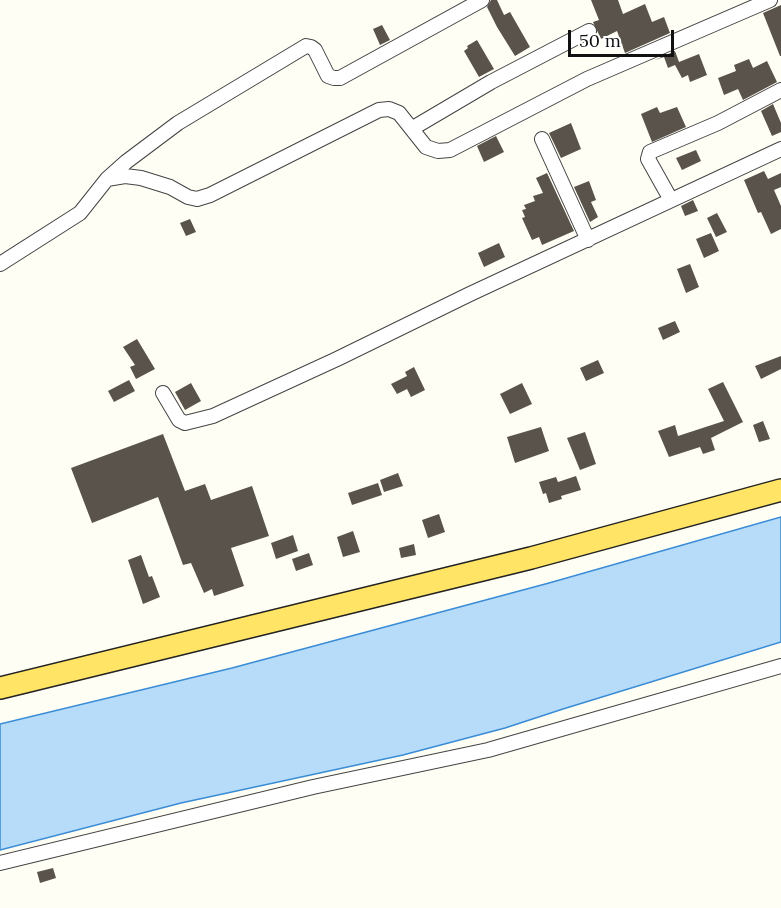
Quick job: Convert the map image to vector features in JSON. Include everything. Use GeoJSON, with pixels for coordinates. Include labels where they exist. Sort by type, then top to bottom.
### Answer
{"type":"FeatureCollection","features":[{"type":"Feature","properties":{"kind":"main road"},"geometry":{"type":"LineString","coordinates":[[0,688],[531,558],[781,490]]}},
{"type":"Feature","properties":{"kind":"street"},"geometry":{"type":"LineString","coordinates":[[0,264],[80,213],[107,180],[126,162],[178,123],[306,46],[311,46],[315,50],[328,76],[340,78],[482,0]]}},
{"type":"Feature","properties":{"kind":"street"},"geometry":{"type":"LineString","coordinates":[[107,180],[125,176],[141,178],[197,199],[210,195],[378,110],[389,109],[399,113],[426,147],[438,151],[450,150],[587,79],[770,0]]}},
{"type":"Feature","properties":{"kind":"street"},"geometry":{"type":"LineString","coordinates":[[412,128],[491,82],[589,31]]}},
{"type":"Feature","properties":{"kind":"street"},"geometry":{"type":"LineString","coordinates":[[671,200],[648,159],[650,152],[718,123],[781,90]]}},
{"type":"Feature","properties":{"kind":"street"},"geometry":{"type":"LineString","coordinates":[[542,139],[588,240]]}},
{"type":"Feature","properties":{"kind":"street"},"geometry":{"type":"LineString","coordinates":[[163,393],[179,420],[185,423],[213,416],[781,149]]}},
{"type":"Feature","properties":{"kind":"street"},"geometry":{"type":"LineString","coordinates":[[0,863],[313,787],[488,750],[781,666]]}},
{"type":"Feature","properties":{"kind":"water"},"geometry":{"type":"Polygon","coordinates":[[[781,517],[781,642],[505,728],[403,755],[181,803],[0,850],[0,724],[232,668],[549,583],[781,517]]]}},
{"type":"Feature","properties":{"kind":"building"},"geometry":{"type":"Polygon","coordinates":[[[491,0],[497,0],[504,15],[510,12],[530,47],[515,56],[487,7],[491,0]]]}},
{"type":"Feature","properties":{"kind":"building"},"geometry":{"type":"Polygon","coordinates":[[[591,0],[618,0],[623,14],[645,4],[652,22],[664,17],[670,33],[625,53],[617,31],[601,39],[593,22],[599,20],[591,0]]]}},
{"type":"Feature","properties":{"kind":"building"},"geometry":{"type":"Polygon","coordinates":[[[781,5],[781,56],[780,56],[763,13],[781,5]]]}},
{"type":"Feature","properties":{"kind":"building"},"geometry":{"type":"Polygon","coordinates":[[[382,25],[390,40],[380,45],[373,29],[382,25]]]}},
{"type":"Feature","properties":{"kind":"building"},"geometry":{"type":"Polygon","coordinates":[[[477,40],[494,69],[479,77],[464,51],[468,48],[467,46],[477,40]]]}},
{"type":"Feature","properties":{"kind":"building"},"geometry":{"type":"Polygon","coordinates":[[[675,51],[679,62],[699,54],[707,75],[690,82],[688,75],[682,78],[675,65],[668,68],[664,57],[655,60],[675,51]]]}},
{"type":"Feature","properties":{"kind":"building"},"geometry":{"type":"Polygon","coordinates":[[[749,59],[753,68],[767,61],[777,82],[743,100],[738,89],[724,95],[718,78],[736,71],[734,65],[749,59]]]}},
{"type":"Feature","properties":{"kind":"building"},"geometry":{"type":"Polygon","coordinates":[[[773,104],[781,123],[781,132],[772,136],[761,111],[773,104]]]}},
{"type":"Feature","properties":{"kind":"building"},"geometry":{"type":"Polygon","coordinates":[[[657,107],[660,113],[677,107],[686,127],[652,142],[641,114],[657,107]]]}},
{"type":"Feature","properties":{"kind":"building"},"geometry":{"type":"Polygon","coordinates":[[[571,123],[581,149],[561,158],[549,133],[571,123]]]}},
{"type":"Feature","properties":{"kind":"building"},"geometry":{"type":"Polygon","coordinates":[[[496,136],[504,152],[484,162],[477,146],[496,136]]]}},
{"type":"Feature","properties":{"kind":"building"},"geometry":{"type":"Polygon","coordinates":[[[696,150],[701,161],[682,170],[676,158],[696,150]]]}},
{"type":"Feature","properties":{"kind":"building"},"geometry":{"type":"Polygon","coordinates":[[[764,171],[768,179],[781,173],[781,187],[774,190],[781,206],[781,229],[771,234],[761,212],[758,213],[744,180],[764,171]]]}},
{"type":"Feature","properties":{"kind":"building"},"geometry":{"type":"Polygon","coordinates":[[[547,173],[574,231],[542,245],[539,237],[532,240],[522,218],[525,217],[522,210],[526,209],[524,205],[535,201],[533,196],[543,193],[536,178],[547,173]]]}},
{"type":"Feature","properties":{"kind":"building"},"geometry":{"type":"Polygon","coordinates":[[[589,181],[596,200],[591,202],[598,217],[590,222],[574,187],[589,181]]]}},
{"type":"Feature","properties":{"kind":"building"},"geometry":{"type":"Polygon","coordinates":[[[693,200],[698,211],[685,216],[681,206],[693,200]]]}},
{"type":"Feature","properties":{"kind":"building"},"geometry":{"type":"Polygon","coordinates":[[[717,213],[727,232],[716,237],[707,218],[717,213]]]}},
{"type":"Feature","properties":{"kind":"building"},"geometry":{"type":"Polygon","coordinates":[[[190,219],[196,232],[186,236],[180,223],[190,219]]]}},
{"type":"Feature","properties":{"kind":"building"},"geometry":{"type":"Polygon","coordinates":[[[711,233],[719,251],[704,258],[696,239],[711,233]]]}},
{"type":"Feature","properties":{"kind":"building"},"geometry":{"type":"Polygon","coordinates":[[[499,243],[505,257],[484,267],[478,253],[499,243]]]}},
{"type":"Feature","properties":{"kind":"building"},"geometry":{"type":"Polygon","coordinates":[[[690,264],[699,287],[686,293],[677,269],[690,264]]]}},
{"type":"Feature","properties":{"kind":"building"},"geometry":{"type":"Polygon","coordinates":[[[675,321],[680,332],[663,340],[658,328],[675,321]]]}},
{"type":"Feature","properties":{"kind":"building"},"geometry":{"type":"Polygon","coordinates":[[[137,339],[155,369],[136,379],[130,367],[135,365],[123,347],[137,339]]]}},
{"type":"Feature","properties":{"kind":"building"},"geometry":{"type":"Polygon","coordinates":[[[781,356],[781,369],[761,379],[755,366],[781,356]]]}},
{"type":"Feature","properties":{"kind":"building"},"geometry":{"type":"Polygon","coordinates":[[[598,360],[604,373],[586,381],[580,368],[598,360]]]}},
{"type":"Feature","properties":{"kind":"building"},"geometry":{"type":"Polygon","coordinates":[[[414,367],[425,390],[411,397],[407,389],[397,394],[391,384],[407,376],[405,372],[414,367]]]}},
{"type":"Feature","properties":{"kind":"building"},"geometry":{"type":"Polygon","coordinates":[[[129,380],[135,391],[114,402],[108,391],[129,380]]]}},
{"type":"Feature","properties":{"kind":"building"},"geometry":{"type":"Polygon","coordinates":[[[723,382],[743,422],[711,438],[715,450],[703,454],[700,447],[669,457],[658,431],[675,425],[678,436],[724,421],[708,389],[723,382]]]}},
{"type":"Feature","properties":{"kind":"building"},"geometry":{"type":"Polygon","coordinates":[[[191,383],[201,401],[185,410],[175,392],[191,383]]]}},
{"type":"Feature","properties":{"kind":"building"},"geometry":{"type":"Polygon","coordinates":[[[522,383],[532,404],[510,414],[500,394],[522,383]]]}},
{"type":"Feature","properties":{"kind":"building"},"geometry":{"type":"Polygon","coordinates":[[[763,421],[770,439],[759,442],[753,425],[763,421]]]}},
{"type":"Feature","properties":{"kind":"building"},"geometry":{"type":"Polygon","coordinates":[[[541,427],[549,451],[515,463],[507,437],[541,427]]]}},
{"type":"Feature","properties":{"kind":"building"},"geometry":{"type":"Polygon","coordinates":[[[585,432],[596,464],[580,470],[567,438],[585,432]]]}},
{"type":"Feature","properties":{"kind":"building"},"geometry":{"type":"Polygon","coordinates":[[[163,434],[185,491],[205,484],[211,500],[252,486],[269,536],[231,548],[244,586],[214,596],[212,589],[204,593],[191,563],[183,565],[158,497],[92,523],[71,468],[163,434]]]}},
{"type":"Feature","properties":{"kind":"building"},"geometry":{"type":"Polygon","coordinates":[[[398,473],[403,486],[384,492],[380,480],[398,473]]]}},
{"type":"Feature","properties":{"kind":"building"},"geometry":{"type":"Polygon","coordinates":[[[576,476],[581,490],[561,496],[562,499],[549,503],[539,482],[556,477],[558,482],[576,476]]]}},
{"type":"Feature","properties":{"kind":"building"},"geometry":{"type":"Polygon","coordinates":[[[378,483],[382,495],[352,505],[348,493],[378,483]]]}},
{"type":"Feature","properties":{"kind":"building"},"geometry":{"type":"Polygon","coordinates":[[[439,514],[445,532],[428,538],[422,520],[439,514]]]}},
{"type":"Feature","properties":{"kind":"building"},"geometry":{"type":"Polygon","coordinates":[[[353,531],[360,552],[343,557],[337,537],[353,531]]]}},
{"type":"Feature","properties":{"kind":"building"},"geometry":{"type":"Polygon","coordinates":[[[293,535],[298,551],[276,559],[271,543],[293,535]]]}},
{"type":"Feature","properties":{"kind":"building"},"geometry":{"type":"Polygon","coordinates":[[[414,544],[416,555],[401,558],[399,548],[414,544]]]}},
{"type":"Feature","properties":{"kind":"building"},"geometry":{"type":"Polygon","coordinates":[[[309,553],[313,565],[296,571],[292,559],[309,553]]]}},
{"type":"Feature","properties":{"kind":"building"},"geometry":{"type":"Polygon","coordinates":[[[141,555],[160,597],[143,604],[128,560],[141,555]]]}},
{"type":"Feature","properties":{"kind":"building"},"geometry":{"type":"Polygon","coordinates":[[[53,868],[56,878],[40,883],[37,872],[53,868]]]}}]}
